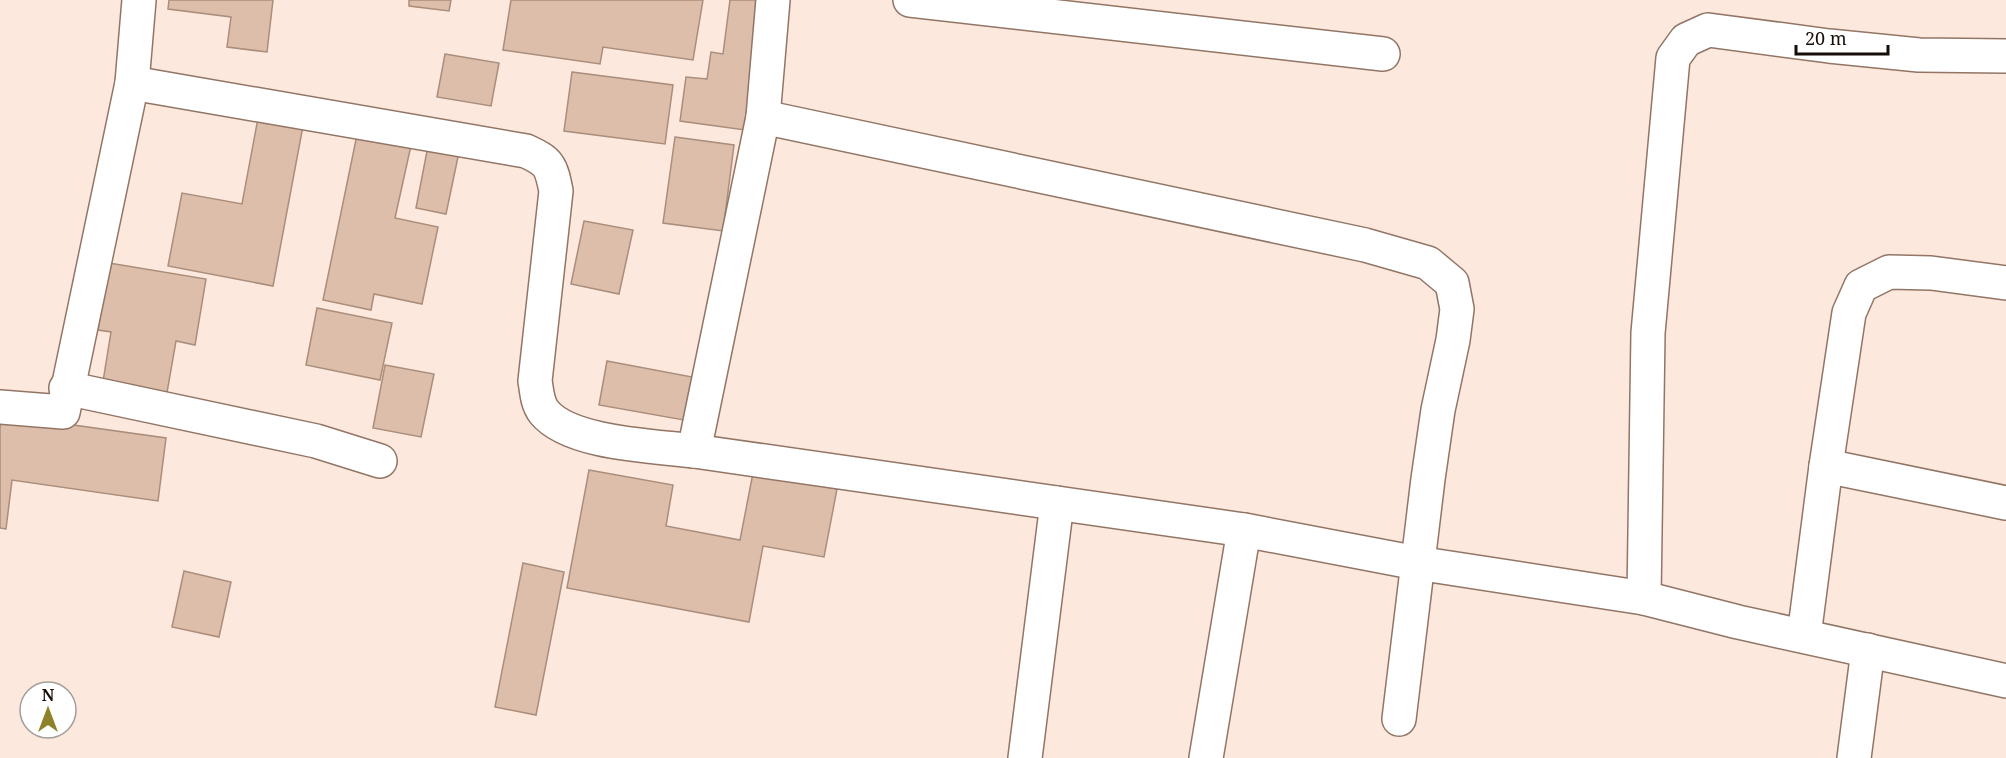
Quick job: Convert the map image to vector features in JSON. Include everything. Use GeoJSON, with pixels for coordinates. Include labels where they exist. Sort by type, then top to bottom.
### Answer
{"type":"FeatureCollection","features":[{"type":"Feature","properties":{"kind":"street"},"geometry":{"type":"LineString","coordinates":[[0,407],[63,412],[66,388],[132,83],[139,0]]}},
{"type":"Feature","properties":{"kind":"street"},"geometry":{"type":"LineString","coordinates":[[694,451],[763,117],[773,0]]}},
{"type":"Feature","properties":{"kind":"street"},"geometry":{"type":"LineString","coordinates":[[910,0],[1383,54]]}},
{"type":"Feature","properties":{"kind":"street"},"geometry":{"type":"LineString","coordinates":[[1644,598],[1648,333],[1673,58],[1686,40],[1708,30],[1919,55],[2006,56]]}},
{"type":"Feature","properties":{"kind":"street"},"geometry":{"type":"LineString","coordinates":[[132,83],[526,151],[543,159],[552,168],[556,191],[536,381],[538,402],[544,412],[555,422],[577,432],[633,444],[1244,530],[1417,563],[1644,598],[2006,681]]}},
{"type":"Feature","properties":{"kind":"street"},"geometry":{"type":"LineString","coordinates":[[763,117],[1365,245],[1428,263],[1452,283],[1457,309],[1453,340],[1438,410],[1399,719]]}},
{"type":"Feature","properties":{"kind":"street"},"geometry":{"type":"LineString","coordinates":[[1804,636],[1849,313],[1861,286],[1889,272],[1931,273],[2006,283]]}},
{"type":"Feature","properties":{"kind":"street"},"geometry":{"type":"LineString","coordinates":[[66,388],[316,441],[380,461]]}},
{"type":"Feature","properties":{"kind":"street"},"geometry":{"type":"LineString","coordinates":[[1826,466],[2006,503]]}},
{"type":"Feature","properties":{"kind":"street"},"geometry":{"type":"LineString","coordinates":[[1025,758],[1057,503]]}},
{"type":"Feature","properties":{"kind":"street"},"geometry":{"type":"LineString","coordinates":[[1206,758],[1244,530]]}},
{"type":"Feature","properties":{"kind":"street"},"geometry":{"type":"LineString","coordinates":[[1854,758],[1868,650]]}},
{"type":"Feature","properties":{"kind":"building"},"geometry":{"type":"Polygon","coordinates":[[[169,0],[273,0],[267,52],[227,47],[231,17],[168,9],[169,0]]]}},
{"type":"Feature","properties":{"kind":"building"},"geometry":{"type":"Polygon","coordinates":[[[409,0],[451,0],[449,11],[409,6],[409,0]]]}},
{"type":"Feature","properties":{"kind":"building"},"geometry":{"type":"Polygon","coordinates":[[[511,0],[703,0],[693,60],[603,47],[600,64],[503,50],[511,0]]]}},
{"type":"Feature","properties":{"kind":"building"},"geometry":{"type":"Polygon","coordinates":[[[730,0],[763,0],[745,130],[680,121],[686,77],[707,79],[711,52],[723,54],[730,0]]]}},
{"type":"Feature","properties":{"kind":"building"},"geometry":{"type":"Polygon","coordinates":[[[445,54],[499,63],[491,106],[437,97],[445,54]]]}},
{"type":"Feature","properties":{"kind":"building"},"geometry":{"type":"Polygon","coordinates":[[[572,72],[673,85],[665,144],[564,131],[572,72]]]}},
{"type":"Feature","properties":{"kind":"building"},"geometry":{"type":"Polygon","coordinates":[[[258,118],[303,126],[273,286],[168,266],[182,193],[242,204],[258,118]]]}},
{"type":"Feature","properties":{"kind":"building"},"geometry":{"type":"Polygon","coordinates":[[[358,130],[412,141],[395,218],[438,227],[422,304],[374,294],[371,310],[323,300],[358,130]]]}},
{"type":"Feature","properties":{"kind":"building"},"geometry":{"type":"Polygon","coordinates":[[[675,137],[734,145],[723,231],[663,223],[675,137]]]}},
{"type":"Feature","properties":{"kind":"building"},"geometry":{"type":"Polygon","coordinates":[[[428,146],[459,152],[446,214],[416,208],[428,146]]]}},
{"type":"Feature","properties":{"kind":"building"},"geometry":{"type":"Polygon","coordinates":[[[584,221],[633,230],[619,294],[571,284],[584,221]]]}},
{"type":"Feature","properties":{"kind":"building"},"geometry":{"type":"Polygon","coordinates":[[[109,263],[206,279],[195,345],[176,341],[165,404],[101,394],[111,332],[98,330],[109,263]]]}},
{"type":"Feature","properties":{"kind":"building"},"geometry":{"type":"Polygon","coordinates":[[[317,308],[392,323],[380,380],[306,365],[317,308]]]}},
{"type":"Feature","properties":{"kind":"building"},"geometry":{"type":"Polygon","coordinates":[[[607,361],[703,379],[695,422],[599,405],[607,361]]]}},
{"type":"Feature","properties":{"kind":"building"},"geometry":{"type":"Polygon","coordinates":[[[385,365],[434,374],[421,437],[373,428],[385,365]]]}},
{"type":"Feature","properties":{"kind":"building"},"geometry":{"type":"Polygon","coordinates":[[[2,415],[166,438],[158,501],[12,480],[6,529],[0,528],[2,415]]]}},
{"type":"Feature","properties":{"kind":"building"},"geometry":{"type":"Polygon","coordinates":[[[589,470],[673,485],[666,526],[740,540],[753,473],[837,489],[824,557],[763,546],[749,622],[567,588],[589,470]]]}},
{"type":"Feature","properties":{"kind":"building"},"geometry":{"type":"Polygon","coordinates":[[[523,563],[564,572],[536,715],[495,707],[523,563]]]}},
{"type":"Feature","properties":{"kind":"building"},"geometry":{"type":"Polygon","coordinates":[[[184,571],[231,582],[219,637],[172,627],[184,571]]]}}]}
